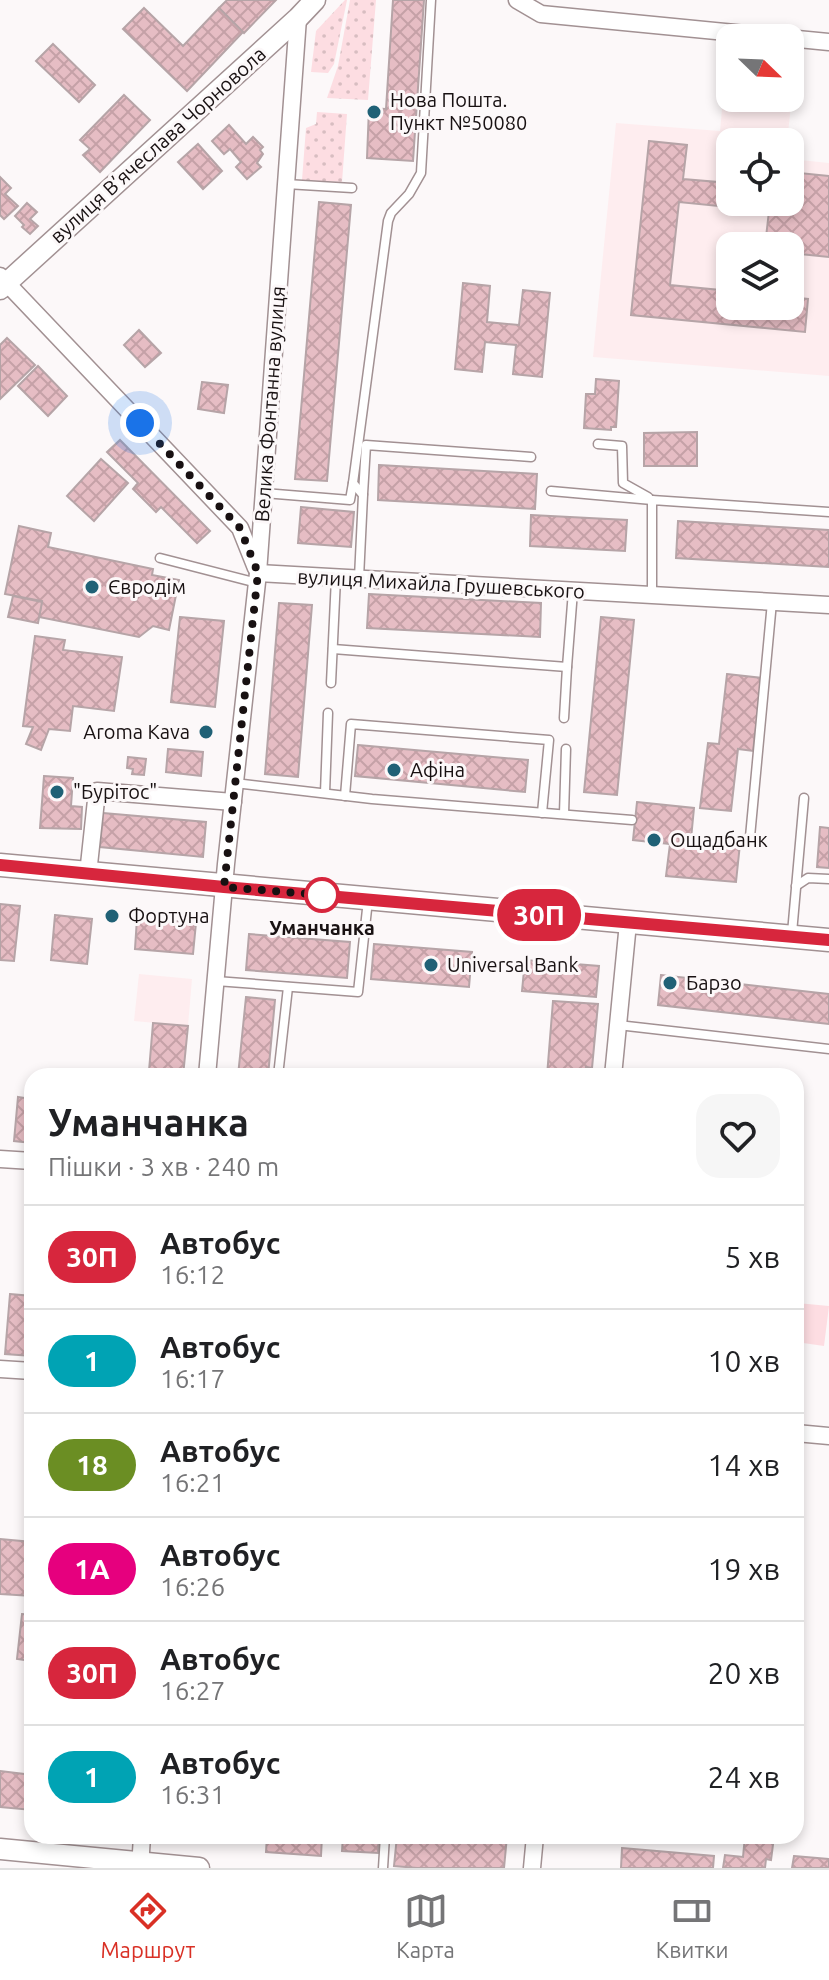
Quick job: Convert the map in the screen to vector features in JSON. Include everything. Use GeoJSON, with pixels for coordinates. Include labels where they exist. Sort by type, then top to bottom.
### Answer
{"type":"FeatureCollection","features":[{"type":"Feature","properties":{"kind":"main road"},"geometry":{"type":"LineString","coordinates":[[0,865],[829,940]]}},
{"type":"Feature","properties":{"kind":"street","name":"вулиця В’ячеслава Чорновола"},"geometry":{"type":"LineString","coordinates":[[2,282],[315,0]]}},
{"type":"Feature","properties":{"kind":"street"},"geometry":{"type":"LineString","coordinates":[[517,0],[541,14],[829,42]]}},
{"type":"Feature","properties":{"kind":"street","name":"Велика Фонтанна вулиця"},"geometry":{"type":"LineString","coordinates":[[208,1068],[257,578],[298,18]]}},
{"type":"Feature","properties":{"kind":"street"},"geometry":{"type":"LineString","coordinates":[[2,282],[240,528],[257,578]]}},
{"type":"Feature","properties":{"kind":"street","name":"вулиця Михайла Грушевського"},"geometry":{"type":"LineString","coordinates":[[257,578],[359,579],[829,605]]}},
{"type":"Feature","properties":{"kind":"street"},"geometry":{"type":"LineString","coordinates":[[88,874],[97,791],[233,802]]}},
{"type":"Feature","properties":{"kind":"street"},"geometry":{"type":"LineString","coordinates":[[614,1068],[628,923]]}},
{"type":"Feature","properties":{"kind":"street"},"geometry":{"type":"LineString","coordinates":[[0,1159],[24,1160]]}},
{"type":"Feature","properties":{"kind":"street"},"geometry":{"type":"LineString","coordinates":[[0,1369],[24,1370]]}},
{"type":"Feature","properties":{"kind":"street"},"geometry":{"type":"LineString","coordinates":[[804,1434],[829,1436]]}},
{"type":"Feature","properties":{"kind":"street"},"geometry":{"type":"LineString","coordinates":[[140,1865],[141,1844]]}},
{"type":"Feature","properties":{"kind":"street"},"geometry":{"type":"LineString","coordinates":[[532,1868],[534,1844]]}},
{"type":"Feature","properties":{"kind":"street"},"geometry":{"type":"LineString","coordinates":[[0,1849],[140,1865],[199,1868]]}},
{"type":"Feature","properties":{"kind":"lane"},"geometry":{"type":"LineString","coordinates":[[263,493],[350,500],[388,221],[421,173],[431,0]]}},
{"type":"Feature","properties":{"kind":"lane"},"geometry":{"type":"LineString","coordinates":[[286,184],[352,188]]}},
{"type":"Feature","properties":{"kind":"lane"},"geometry":{"type":"LineString","coordinates":[[598,444],[622,446],[623,483],[652,500]]}},
{"type":"Feature","properties":{"kind":"lane"},"geometry":{"type":"LineString","coordinates":[[359,579],[366,445],[531,457]]}},
{"type":"Feature","properties":{"kind":"lane"},"geometry":{"type":"LineString","coordinates":[[353,483],[363,495]]}},
{"type":"Feature","properties":{"kind":"lane"},"geometry":{"type":"LineString","coordinates":[[551,491],[829,512]]}},
{"type":"Feature","properties":{"kind":"lane"},"geometry":{"type":"LineString","coordinates":[[652,500],[652,596]]}},
{"type":"Feature","properties":{"kind":"lane"},"geometry":{"type":"LineString","coordinates":[[160,558],[257,578]]}},
{"type":"Feature","properties":{"kind":"lane"},"geometry":{"type":"LineString","coordinates":[[331,683],[336,578]]}},
{"type":"Feature","properties":{"kind":"lane"},"geometry":{"type":"LineString","coordinates":[[564,718],[573,591]]}},
{"type":"Feature","properties":{"kind":"lane"},"geometry":{"type":"LineString","coordinates":[[750,837],[772,602]]}},
{"type":"Feature","properties":{"kind":"lane"},"geometry":{"type":"LineString","coordinates":[[333,649],[567,667]]}},
{"type":"Feature","properties":{"kind":"lane"},"geometry":{"type":"LineString","coordinates":[[325,793],[328,713]]}},
{"type":"Feature","properties":{"kind":"lane"},"geometry":{"type":"LineString","coordinates":[[345,796],[351,724],[549,740],[542,813]]}},
{"type":"Feature","properties":{"kind":"lane"},"geometry":{"type":"LineString","coordinates":[[564,814],[566,749]]}},
{"type":"Feature","properties":{"kind":"lane"},"geometry":{"type":"LineString","coordinates":[[235,783],[345,796],[632,820]]}},
{"type":"Feature","properties":{"kind":"lane"},"geometry":{"type":"LineString","coordinates":[[791,937],[804,798]]}},
{"type":"Feature","properties":{"kind":"lane"},"geometry":{"type":"LineString","coordinates":[[796,886],[808,878],[829,879]]}},
{"type":"Feature","properties":{"kind":"lane"},"geometry":{"type":"LineString","coordinates":[[216,981],[358,992],[368,900]]}},
{"type":"Feature","properties":{"kind":"lane"},"geometry":{"type":"LineString","coordinates":[[279,1068],[288,987]]}},
{"type":"Feature","properties":{"kind":"lane"},"geometry":{"type":"LineString","coordinates":[[618,1025],[829,1049]]}},
{"type":"Feature","properties":{"kind":"lane"},"geometry":{"type":"LineString","coordinates":[[383,1868],[384,1844]]}},
{"type":"Feature","properties":{"kind":"shaded area"},"geometry":{"type":"Polygon","coordinates":[[[345,0],[334,64],[328,73],[311,72],[316,31],[345,0]]]}},
{"type":"Feature","properties":{"kind":"shaded area"},"geometry":{"type":"Polygon","coordinates":[[[350,0],[376,0],[368,100],[327,98],[338,66],[350,0]]]}},
{"type":"Feature","properties":{"kind":"shaded area"},"geometry":{"type":"Polygon","coordinates":[[[317,112],[347,114],[342,182],[302,180],[306,128],[316,124],[317,112]]]}},
{"type":"Feature","properties":{"kind":"shaded area"},"geometry":{"type":"Polygon","coordinates":[[[722,112],[790,112],[789,128],[720,128],[722,112]]]}},
{"type":"Feature","properties":{"kind":"shaded area"},"geometry":{"type":"Polygon","coordinates":[[[616,123],[716,131],[716,216],[804,216],[804,160],[829,163],[829,376],[593,357],[616,123]]]}},
{"type":"Feature","properties":{"kind":"shaded area"},"geometry":{"type":"Polygon","coordinates":[[[139,974],[192,979],[188,1026],[134,1021],[139,974]]]}},
{"type":"Feature","properties":{"kind":"shaded area"},"geometry":{"type":"Polygon","coordinates":[[[804,1304],[829,1306],[824,1346],[804,1343],[804,1304]]]}},
{"type":"Feature","properties":{"kind":"building"},"geometry":{"type":"Polygon","coordinates":[[[227,0],[276,0],[244,33],[219,8],[227,0]]]}},
{"type":"Feature","properties":{"kind":"building"},"geometry":{"type":"Polygon","coordinates":[[[393,0],[424,0],[413,161],[367,158],[369,108],[386,109],[393,0]]]}},
{"type":"Feature","properties":{"kind":"building"},"geometry":{"type":"Polygon","coordinates":[[[144,8],[183,46],[219,8],[243,32],[187,91],[123,29],[144,8]]]}},
{"type":"Feature","properties":{"kind":"building"},"geometry":{"type":"Polygon","coordinates":[[[53,44],[95,85],[79,102],[36,61],[53,44]]]}},
{"type":"Feature","properties":{"kind":"building"},"geometry":{"type":"Polygon","coordinates":[[[124,95],[150,120],[100,172],[83,155],[90,149],[80,140],[124,95]]]}},
{"type":"Feature","properties":{"kind":"building"},"geometry":{"type":"Polygon","coordinates":[[[229,125],[246,144],[253,137],[263,147],[260,150],[263,154],[257,163],[261,167],[247,179],[236,167],[241,162],[230,149],[224,154],[212,141],[229,125]]]}},
{"type":"Feature","properties":{"kind":"building"},"geometry":{"type":"Polygon","coordinates":[[[649,141],[687,145],[683,179],[716,182],[716,206],[679,202],[670,285],[716,290],[716,320],[804,320],[804,299],[808,299],[805,332],[631,315],[649,141]]]}},
{"type":"Feature","properties":{"kind":"building"},"geometry":{"type":"Polygon","coordinates":[[[198,144],[222,171],[203,189],[178,162],[198,144]]]}},
{"type":"Feature","properties":{"kind":"building"},"geometry":{"type":"Polygon","coordinates":[[[804,173],[829,176],[829,257],[804,254],[804,232],[767,232],[768,216],[804,216],[804,173]]]}},
{"type":"Feature","properties":{"kind":"building"},"geometry":{"type":"Polygon","coordinates":[[[0,177],[11,188],[5,194],[18,206],[4,219],[0,215],[0,177]]]}},
{"type":"Feature","properties":{"kind":"building"},"geometry":{"type":"Polygon","coordinates":[[[319,202],[351,205],[327,481],[295,479],[319,202]]]}},
{"type":"Feature","properties":{"kind":"building"},"geometry":{"type":"Polygon","coordinates":[[[27,203],[37,212],[30,219],[38,226],[30,234],[15,216],[27,203]]]}},
{"type":"Feature","properties":{"kind":"building"},"geometry":{"type":"Polygon","coordinates":[[[463,283],[490,286],[487,322],[519,325],[523,290],[550,293],[542,377],[513,374],[516,345],[485,342],[482,372],[455,369],[463,283]]]}},
{"type":"Feature","properties":{"kind":"building"},"geometry":{"type":"Polygon","coordinates":[[[139,330],[161,353],[145,367],[124,345],[139,330]]]}},
{"type":"Feature","properties":{"kind":"building"},"geometry":{"type":"Polygon","coordinates":[[[7,338],[35,365],[0,399],[0,345],[7,338]]]}},
{"type":"Feature","properties":{"kind":"building"},"geometry":{"type":"Polygon","coordinates":[[[38,366],[67,396],[48,416],[18,386],[38,366]]]}},
{"type":"Feature","properties":{"kind":"building"},"geometry":{"type":"Polygon","coordinates":[[[596,379],[619,381],[616,427],[611,427],[611,430],[584,428],[586,394],[595,394],[596,379]]]}},
{"type":"Feature","properties":{"kind":"building"},"geometry":{"type":"Polygon","coordinates":[[[202,382],[228,385],[224,413],[198,409],[202,382]]]}},
{"type":"Feature","properties":{"kind":"building"},"geometry":{"type":"Polygon","coordinates":[[[697,432],[697,466],[644,466],[644,433],[697,432]]]}},
{"type":"Feature","properties":{"kind":"building"},"geometry":{"type":"Polygon","coordinates":[[[120,440],[210,531],[197,543],[161,507],[156,512],[133,489],[138,483],[107,452],[120,440]]]}},
{"type":"Feature","properties":{"kind":"building"},"geometry":{"type":"Polygon","coordinates":[[[101,459],[128,483],[94,521],[67,496],[101,459]]]}},
{"type":"Feature","properties":{"kind":"building"},"geometry":{"type":"Polygon","coordinates":[[[379,465],[537,474],[535,509],[378,500],[379,465]]]}},
{"type":"Feature","properties":{"kind":"building"},"geometry":{"type":"Polygon","coordinates":[[[301,507],[354,512],[351,547],[298,543],[301,507]]]}},
{"type":"Feature","properties":{"kind":"building"},"geometry":{"type":"Polygon","coordinates":[[[531,515],[627,520],[625,551],[530,546],[531,515]]]}},
{"type":"Feature","properties":{"kind":"building"},"geometry":{"type":"Polygon","coordinates":[[[678,521],[829,530],[829,567],[676,558],[678,521]]]}},
{"type":"Feature","properties":{"kind":"building","name":"Євродім"},"geometry":{"type":"Polygon","coordinates":[[[19,526],[51,533],[48,547],[153,569],[152,575],[179,580],[169,630],[153,626],[139,637],[39,617],[42,601],[5,594],[19,526]]]}},
{"type":"Feature","properties":{"kind":"building"},"geometry":{"type":"Polygon","coordinates":[[[369,594],[541,603],[540,637],[367,628],[369,594]]]}},
{"type":"Feature","properties":{"kind":"building"},"geometry":{"type":"Polygon","coordinates":[[[13,596],[42,602],[38,623],[8,617],[13,596]]]}},
{"type":"Feature","properties":{"kind":"building"},"geometry":{"type":"Polygon","coordinates":[[[279,603],[312,605],[298,777],[265,774],[279,603]]]}},
{"type":"Feature","properties":{"kind":"building"},"geometry":{"type":"Polygon","coordinates":[[[180,617],[224,621],[215,707],[171,702],[180,617]]]}},
{"type":"Feature","properties":{"kind":"building"},"geometry":{"type":"Polygon","coordinates":[[[601,617],[634,620],[617,795],[584,792],[601,617]]]}},
{"type":"Feature","properties":{"kind":"building"},"geometry":{"type":"Polygon","coordinates":[[[35,636],[65,640],[63,650],[122,657],[114,711],[73,706],[70,731],[49,729],[41,750],[26,744],[33,727],[23,726],[35,636]]]}},
{"type":"Feature","properties":{"kind":"building"},"geometry":{"type":"Polygon","coordinates":[[[727,674],[762,678],[753,751],[738,749],[731,811],[700,808],[708,743],[719,744],[727,674]]]}},
{"type":"Feature","properties":{"kind":"building"},"geometry":{"type":"Polygon","coordinates":[[[358,745],[528,760],[525,792],[355,776],[358,745]]]}},
{"type":"Feature","properties":{"kind":"building"},"geometry":{"type":"Polygon","coordinates":[[[168,749],[203,752],[201,776],[166,772],[168,749]]]}},
{"type":"Feature","properties":{"kind":"building"},"geometry":{"type":"Polygon","coordinates":[[[128,757],[146,759],[144,775],[132,774],[133,769],[127,768],[128,757]]]}},
{"type":"Feature","properties":{"kind":"building","name":"\"Бурітос\""},"geometry":{"type":"Polygon","coordinates":[[[44,776],[73,778],[71,806],[82,807],[81,829],[40,828],[44,776]]]}},
{"type":"Feature","properties":{"kind":"building"},"geometry":{"type":"Polygon","coordinates":[[[637,802],[694,808],[691,839],[740,844],[736,882],[666,876],[670,844],[633,840],[637,802]]]}},
{"type":"Feature","properties":{"kind":"building"},"geometry":{"type":"Polygon","coordinates":[[[103,813],[206,822],[203,857],[100,847],[103,813]]]}},
{"type":"Feature","properties":{"kind":"building"},"geometry":{"type":"Polygon","coordinates":[[[820,827],[829,828],[829,868],[817,867],[820,827]]]}},
{"type":"Feature","properties":{"kind":"building"},"geometry":{"type":"Polygon","coordinates":[[[0,904],[20,906],[14,961],[0,960],[0,904]]]}},
{"type":"Feature","properties":{"kind":"building"},"geometry":{"type":"Polygon","coordinates":[[[55,915],[92,919],[87,964],[51,960],[55,915]]]}},
{"type":"Feature","properties":{"kind":"building"},"geometry":{"type":"Polygon","coordinates":[[[137,918],[196,923],[193,954],[135,949],[137,918]]]}},
{"type":"Feature","properties":{"kind":"building"},"geometry":{"type":"Polygon","coordinates":[[[249,934],[350,942],[347,978],[246,970],[249,934]]]}},
{"type":"Feature","properties":{"kind":"building"},"geometry":{"type":"Polygon","coordinates":[[[374,944],[472,952],[469,987],[371,979],[374,944]]]}},
{"type":"Feature","properties":{"kind":"building"},"geometry":{"type":"Polygon","coordinates":[[[525,960],[599,966],[596,997],[522,991],[525,960]]]}},
{"type":"Feature","properties":{"kind":"building"},"geometry":{"type":"Polygon","coordinates":[[[661,975],[829,994],[829,1024],[658,1005],[661,975]]]}},
{"type":"Feature","properties":{"kind":"building"},"geometry":{"type":"Polygon","coordinates":[[[246,997],[275,1000],[269,1068],[239,1068],[246,997]]]}},
{"type":"Feature","properties":{"kind":"building"},"geometry":{"type":"Polygon","coordinates":[[[553,1001],[598,1004],[592,1068],[548,1068],[553,1001]]]}},
{"type":"Feature","properties":{"kind":"building"},"geometry":{"type":"Polygon","coordinates":[[[153,1023],[188,1026],[184,1068],[149,1068],[153,1023]]]}},
{"type":"Feature","properties":{"kind":"building"},"geometry":{"type":"Polygon","coordinates":[[[18,1097],[24,1098],[24,1142],[14,1141],[18,1097]]]}},
{"type":"Feature","properties":{"kind":"building"},"geometry":{"type":"Polygon","coordinates":[[[10,1294],[24,1295],[24,1355],[5,1354],[10,1294]]]}},
{"type":"Feature","properties":{"kind":"building"},"geometry":{"type":"Polygon","coordinates":[[[0,1539],[24,1541],[24,1596],[0,1594],[0,1539]]]}},
{"type":"Feature","properties":{"kind":"building"},"geometry":{"type":"Polygon","coordinates":[[[22,1614],[24,1614],[24,1660],[17,1659],[22,1614]]]}},
{"type":"Feature","properties":{"kind":"building"},"geometry":{"type":"Polygon","coordinates":[[[0,1771],[24,1774],[24,1809],[0,1807],[0,1771]]]}},
{"type":"Feature","properties":{"kind":"building"},"geometry":{"type":"Polygon","coordinates":[[[266,1844],[322,1844],[321,1856],[266,1852],[266,1844]]]}},
{"type":"Feature","properties":{"kind":"building"},"geometry":{"type":"Polygon","coordinates":[[[342,1844],[379,1844],[378,1853],[342,1851],[342,1844]]]}},
{"type":"Feature","properties":{"kind":"building"},"geometry":{"type":"Polygon","coordinates":[[[396,1844],[506,1844],[504,1868],[394,1866],[396,1844]]]}},
{"type":"Feature","properties":{"kind":"building"},"geometry":{"type":"Polygon","coordinates":[[[744,1844],[773,1844],[771,1860],[766,1859],[765,1868],[723,1868],[725,1855],[743,1857],[744,1844]]]}},
{"type":"Feature","properties":{"kind":"building"},"geometry":{"type":"Polygon","coordinates":[[[622,1848],[714,1856],[713,1868],[621,1868],[622,1848]]]}},
{"type":"Feature","properties":{"kind":"building"},"geometry":{"type":"Polygon","coordinates":[[[794,1856],[829,1859],[829,1868],[792,1868],[794,1856]]]}},
{"type":"Feature","properties":{"kind":"bus line","name":"30П"},"geometry":{"type":"LineString","coordinates":[[0,865],[829,940]]}},
{"type":"Feature","properties":{"kind":"place","name":"Нова Пошта. Пункт №50080"},"geometry":{"type":"Point","coordinates":[374,112]}},
{"type":"Feature","properties":{"kind":"place","name":"Євродім"},"geometry":{"type":"Point","coordinates":[92,587]}},
{"type":"Feature","properties":{"kind":"place","name":"Aroma Kava"},"geometry":{"type":"Point","coordinates":[206,732]}},
{"type":"Feature","properties":{"kind":"place","name":"Афіна"},"geometry":{"type":"Point","coordinates":[394,770]}},
{"type":"Feature","properties":{"kind":"place","name":"\"Бурітос\""},"geometry":{"type":"Point","coordinates":[57,792]}},
{"type":"Feature","properties":{"kind":"place","name":"Ощадбанк"},"geometry":{"type":"Point","coordinates":[654,840]}},
{"type":"Feature","properties":{"kind":"place","name":"Уманчанка"},"geometry":{"type":"Point","coordinates":[322,895]}},
{"type":"Feature","properties":{"kind":"place","name":"Фортуна"},"geometry":{"type":"Point","coordinates":[112,916]}},
{"type":"Feature","properties":{"kind":"place","name":"Universal Bank"},"geometry":{"type":"Point","coordinates":[431,965]}},
{"type":"Feature","properties":{"kind":"place","name":"Барзо"},"geometry":{"type":"Point","coordinates":[670,983]}},
{"type":"Feature","properties":{"kind":"route"},"geometry":{"type":"LineString","coordinates":[[140,423],[240,528],[258,573],[224,887],[322,895]]}}]}
